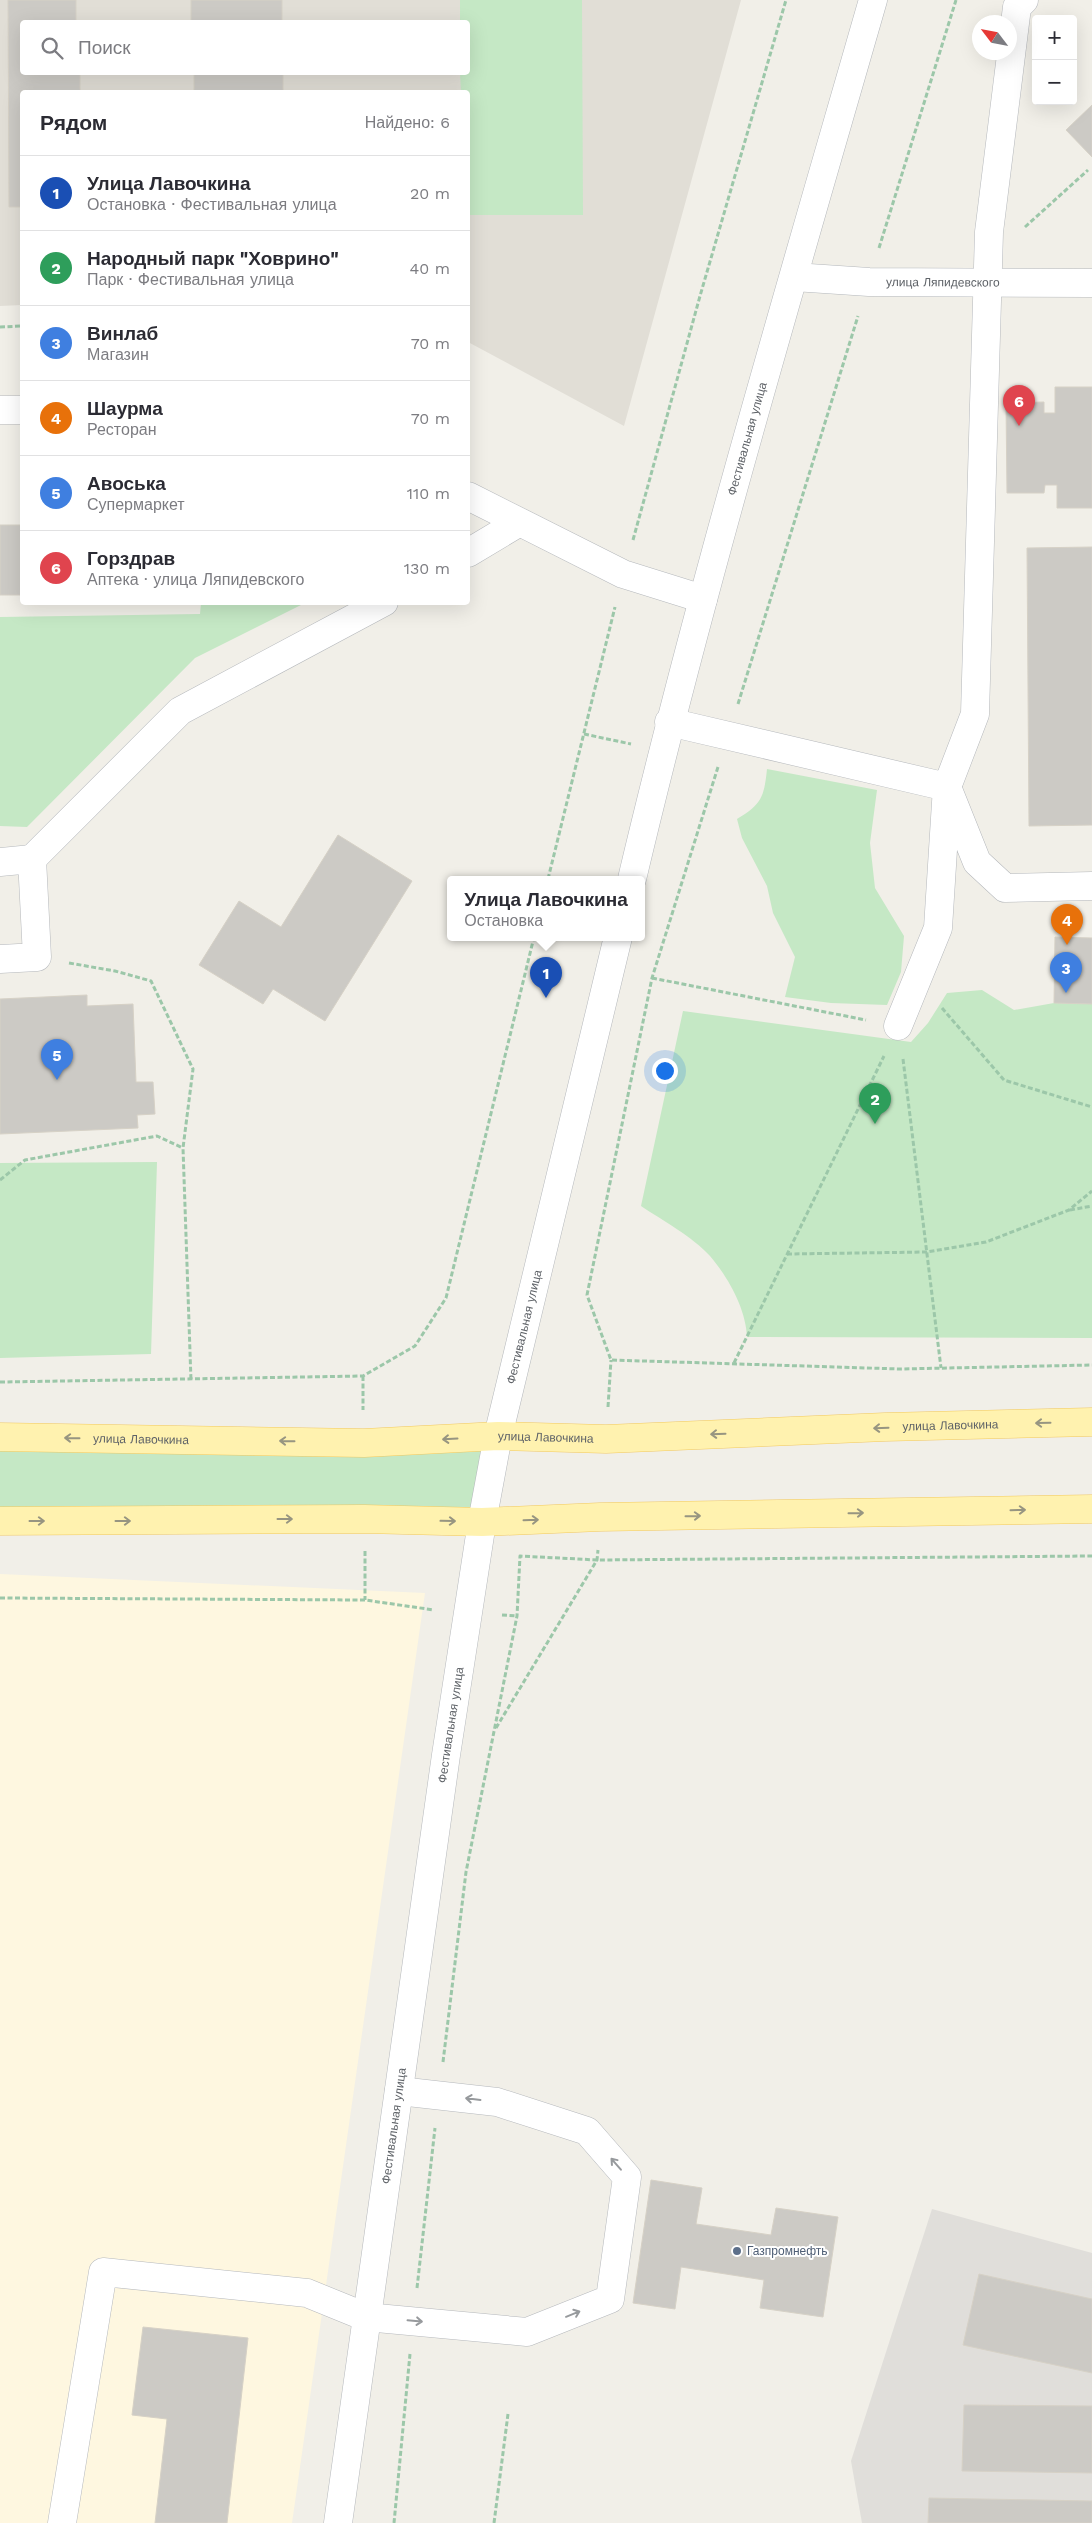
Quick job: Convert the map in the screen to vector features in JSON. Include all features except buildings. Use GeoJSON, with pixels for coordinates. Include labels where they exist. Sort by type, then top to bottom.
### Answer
{"type":"FeatureCollection","features":[{"type":"Feature","properties":{"kind":"main road","name":"улица Лавочкина"},"geometry":{"type":"LineString","coordinates":[[0,1437],[364,1443],[498,1436],[606,1439],[885,1427],[1092,1422]]}},
{"type":"Feature","properties":{"kind":"main road"},"geometry":{"type":"LineString","coordinates":[[0,1521],[364,1519],[482,1522],[610,1517],[1092,1509]]}},
{"type":"Feature","properties":{"kind":"street","name":"Фестивальная улица"},"geometry":{"type":"LineString","coordinates":[[633,876],[670,722],[703,599],[873,0]]}},
{"type":"Feature","properties":{"kind":"street"},"geometry":{"type":"LineString","coordinates":[[898,1026],[938,928],[947,787],[975,714],[989,232],[1017,7],[1024,0]]}},
{"type":"Feature","properties":{"kind":"street","name":"улица Ляпидевского"},"geometry":{"type":"LineString","coordinates":[[794,277],[869,282],[1092,283]]}},
{"type":"Feature","properties":{"kind":"street"},"geometry":{"type":"LineString","coordinates":[[0,410],[20,410]]}},
{"type":"Feature","properties":{"kind":"street"},"geometry":{"type":"LineString","coordinates":[[470,497],[623,574],[703,599]]}},
{"type":"Feature","properties":{"kind":"street"},"geometry":{"type":"LineString","coordinates":[[470,552],[518,522]]}},
{"type":"Feature","properties":{"kind":"street"},"geometry":{"type":"LineString","coordinates":[[0,862],[32,859],[180,711],[378,605]]}},
{"type":"Feature","properties":{"kind":"street"},"geometry":{"type":"LineString","coordinates":[[670,722],[947,787]]}},
{"type":"Feature","properties":{"kind":"street"},"geometry":{"type":"LineString","coordinates":[[947,787],[977,862],[1005,888],[1092,886]]}},
{"type":"Feature","properties":{"kind":"street"},"geometry":{"type":"LineString","coordinates":[[0,959],[37,957],[32,859]]}},
{"type":"Feature","properties":{"kind":"street","name":"Фестивальная улица"},"geometry":{"type":"LineString","coordinates":[[338,2523],[446,1755],[470,1614],[482,1522],[498,1436],[617,941]]}},
{"type":"Feature","properties":{"kind":"street"},"geometry":{"type":"LineString","coordinates":[[62,2523],[103,2272],[308,2293],[366,2317],[528,2332],[610,2299],[627,2177],[587,2131],[497,2102],[399,2091]]}},
{"type":"Feature","properties":{"kind":"path"},"geometry":{"type":"LineString","coordinates":[[884,231],[956,0]]}},
{"type":"Feature","properties":{"kind":"path"},"geometry":{"type":"LineString","coordinates":[[549,876],[623,574],[700,296],[785,1]]}},
{"type":"Feature","properties":{"kind":"path"},"geometry":{"type":"LineString","coordinates":[[1019,232],[1088,170]]}},
{"type":"Feature","properties":{"kind":"path"},"geometry":{"type":"LineString","coordinates":[[0,327],[20,326]]}},
{"type":"Feature","properties":{"kind":"path"},"geometry":{"type":"LineString","coordinates":[[854,330],[652,978],[587,1295],[611,1360],[900,1369],[1092,1365]]}},
{"type":"Feature","properties":{"kind":"path"},"geometry":{"type":"LineString","coordinates":[[0,1382],[191,1381],[363,1376],[415,1346],[446,1298],[533,941]]}},
{"type":"Feature","properties":{"kind":"path"},"geometry":{"type":"LineString","coordinates":[[37,957],[115,971],[151,981],[193,1069],[183,1148],[191,1381]]}},
{"type":"Feature","properties":{"kind":"path"},"geometry":{"type":"LineString","coordinates":[[652,978],[898,1026]]}},
{"type":"Feature","properties":{"kind":"path"},"geometry":{"type":"LineString","coordinates":[[917,979],[1004,1080],[1092,1107]]}},
{"type":"Feature","properties":{"kind":"path"},"geometry":{"type":"LineString","coordinates":[[898,1026],[941,1368]]}},
{"type":"Feature","properties":{"kind":"path"},"geometry":{"type":"LineString","coordinates":[[734,1363],[898,1026]]}},
{"type":"Feature","properties":{"kind":"path"},"geometry":{"type":"LineString","coordinates":[[0,1180],[25,1160],[156,1136],[183,1148]]}},
{"type":"Feature","properties":{"kind":"path"},"geometry":{"type":"LineString","coordinates":[[1069,1210],[1092,1191]]}},
{"type":"Feature","properties":{"kind":"path"},"geometry":{"type":"LineString","coordinates":[[787,1254],[927,1252],[986,1242],[1069,1210],[1092,1206]]}},
{"type":"Feature","properties":{"kind":"path"},"geometry":{"type":"LineString","coordinates":[[0,1598],[365,1600],[470,1614],[518,1616],[520,1556],[597,1560],[1092,1556]]}},
{"type":"Feature","properties":{"kind":"path"},"geometry":{"type":"LineString","coordinates":[[494,1732],[597,1560]]}},
{"type":"Feature","properties":{"kind":"path"},"geometry":{"type":"LineString","coordinates":[[494,2523],[508,2414]]}},
{"type":"Feature","properties":{"kind":"shaded area"},"geometry":{"type":"Polygon","coordinates":[[[0,0],[741,0],[624,426],[470,343],[470,90],[20,90],[20,305],[0,306],[0,0]]]}},
{"type":"Feature","properties":{"kind":"shaded area"},"geometry":{"type":"Polygon","coordinates":[[[0,1574],[425,1593],[292,2523],[0,2523],[0,1574]]]}},
{"type":"Feature","properties":{"kind":"shaded area"},"geometry":{"type":"Polygon","coordinates":[[[932,2209],[1092,2253],[1092,2523],[862,2523],[851,2461],[932,2209]]]}},
{"type":"Feature","properties":{"kind":"green space"},"geometry":{"type":"Polygon","coordinates":[[[460,0],[582,0],[583,215],[470,215],[470,90],[461,90],[460,75],[470,75],[470,20],[460,20],[460,0]]]}},
{"type":"Feature","properties":{"kind":"green space"},"geometry":{"type":"Polygon","coordinates":[[[201,605],[301,605],[195,658],[27,827],[0,826],[0,617],[200,614],[201,605]]]}},
{"type":"Feature","properties":{"kind":"green space"},"geometry":{"type":"Polygon","coordinates":[[[767,769],[877,790],[870,843],[875,888],[904,936],[901,972],[887,1005],[831,1003],[785,997],[795,957],[773,913],[767,886],[742,838],[737,819],[752,809],[760,799],[765,787],[767,769]]]}},
{"type":"Feature","properties":{"kind":"green space"},"geometry":{"type":"Polygon","coordinates":[[[982,990],[1014,1010],[1054,1003],[1092,1004],[1092,1338],[747,1337],[743,1315],[735,1294],[710,1256],[686,1236],[641,1206],[683,1011],[911,1042],[928,1023],[947,993],[982,990]]]}},
{"type":"Feature","properties":{"kind":"green space"},"geometry":{"type":"Polygon","coordinates":[[[157,1162],[151,1354],[0,1358],[0,1163],[157,1162]]]}},
{"type":"Feature","properties":{"kind":"green space"},"geometry":{"type":"Polygon","coordinates":[[[498,1436],[482,1522],[0,1521],[0,1437],[498,1436]]]}},
{"type":"Feature","properties":{"kind":"place","name":"Горздрав"},"geometry":{"type":"Point","coordinates":[1019,426]}},
{"type":"Feature","properties":{"kind":"place","name":"Шаурма"},"geometry":{"type":"Point","coordinates":[1067,945]}},
{"type":"Feature","properties":{"kind":"place","name":"Винлаб"},"geometry":{"type":"Point","coordinates":[1066,993]}},
{"type":"Feature","properties":{"kind":"place","name":"Улица Лавочкина"},"geometry":{"type":"Point","coordinates":[546,998]}},
{"type":"Feature","properties":{"kind":"place","name":"Авоська"},"geometry":{"type":"Point","coordinates":[57,1080]}},
{"type":"Feature","properties":{"kind":"place","name":"Народный парк \"Ховрино\""},"geometry":{"type":"Point","coordinates":[875,1124]}},
{"type":"Feature","properties":{"kind":"place","name":"Газпромнефть"},"geometry":{"type":"Point","coordinates":[737,2251]}}]}
